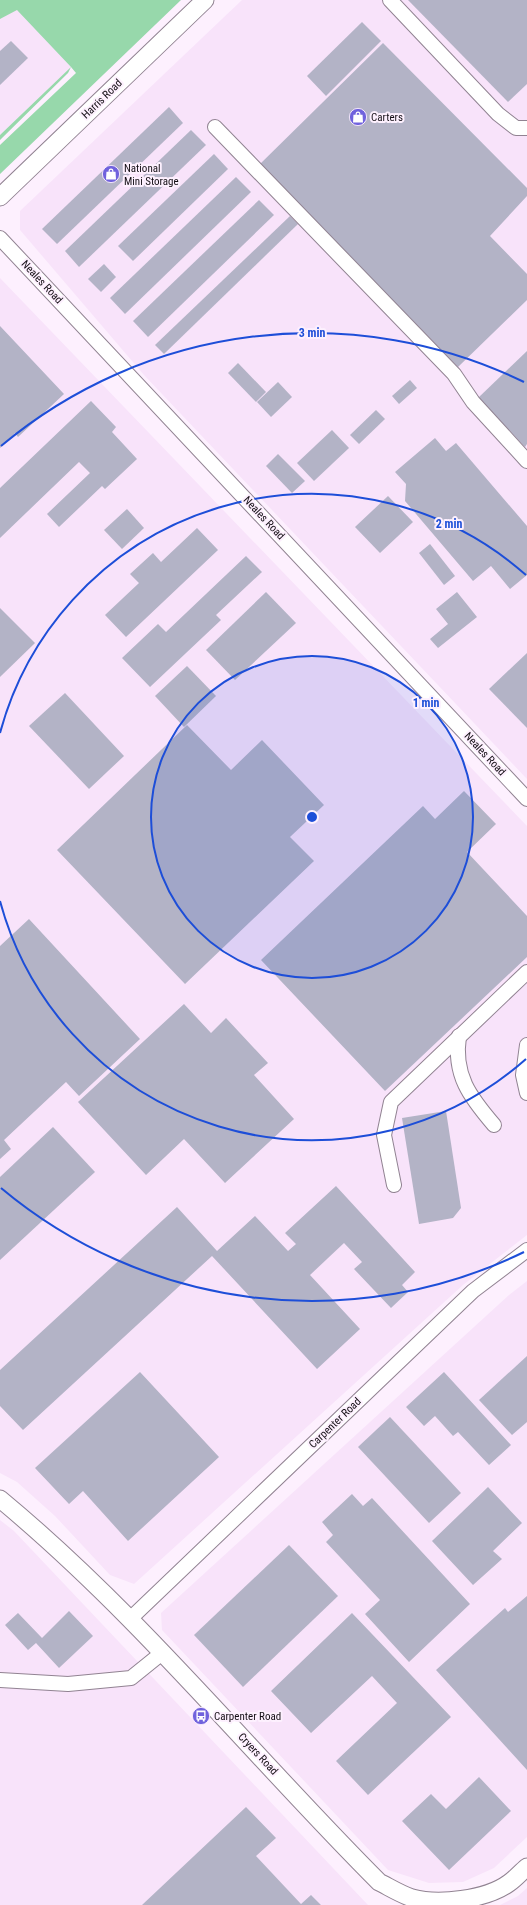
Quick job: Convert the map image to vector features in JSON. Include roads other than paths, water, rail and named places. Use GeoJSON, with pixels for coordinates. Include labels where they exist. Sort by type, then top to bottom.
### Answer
{"type":"FeatureCollection","features":[{"type":"Feature","properties":{"kind":"main road","name":"Harris Road"},"geometry":{"type":"LineString","coordinates":[[0,197],[205,0]]}},
{"type":"Feature","properties":{"kind":"main road","name":"Cryers Road"},"geometry":{"type":"LineString","coordinates":[[0,1499],[53,1546],[130,1619],[378,1882],[412,1899],[433,1904],[480,1898],[508,1884],[527,1867]]}},
{"type":"Feature","properties":{"kind":"street"},"geometry":{"type":"LineString","coordinates":[[390,0],[498,114],[516,128],[527,128]]}},
{"type":"Feature","properties":{"kind":"street"},"geometry":{"type":"LineString","coordinates":[[215,127],[454,374],[473,402],[527,460]]}},
{"type":"Feature","properties":{"kind":"street","name":"Neales Road"},"geometry":{"type":"LineString","coordinates":[[0,238],[527,799]]}},
{"type":"Feature","properties":{"kind":"street"},"geometry":{"type":"LineString","coordinates":[[394,1185],[384,1135],[392,1102],[527,972]]}},
{"type":"Feature","properties":{"kind":"street"},"geometry":{"type":"LineString","coordinates":[[459,1036],[456,1051],[459,1072],[471,1098],[494,1125]]}},
{"type":"Feature","properties":{"kind":"street"},"geometry":{"type":"LineString","coordinates":[[527,1045],[523,1075],[527,1093]]}},
{"type":"Feature","properties":{"kind":"street","name":"Carpenter Road"},"geometry":{"type":"LineString","coordinates":[[130,1619],[473,1291],[527,1250]]}},
{"type":"Feature","properties":{"kind":"street"},"geometry":{"type":"LineString","coordinates":[[0,1680],[68,1684],[131,1678],[162,1653]]}},
{"type":"Feature","properties":{"kind":"place","name":"Carters"},"geometry":{"type":"Point","coordinates":[358,117]}},
{"type":"Feature","properties":{"kind":"place","name":"National Mini Storage"},"geometry":{"type":"Point","coordinates":[111,174]}},
{"type":"Feature","properties":{"kind":"place","name":"Carpenter Road"},"geometry":{"type":"Point","coordinates":[201,1716]}}]}
